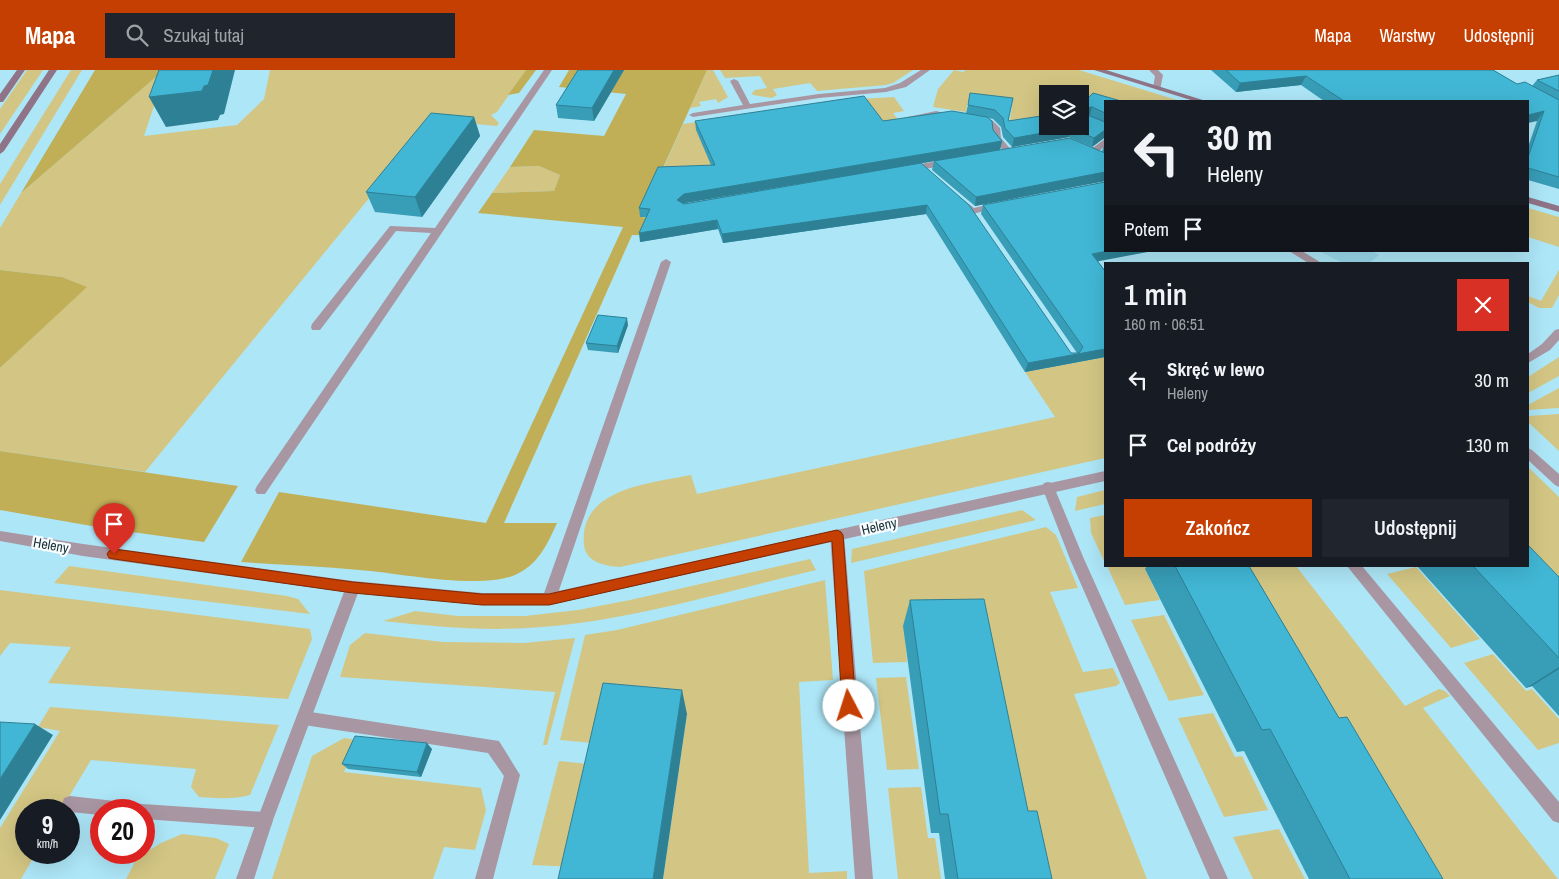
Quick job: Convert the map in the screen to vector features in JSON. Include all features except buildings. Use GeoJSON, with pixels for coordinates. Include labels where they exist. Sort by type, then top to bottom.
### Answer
{"type":"FeatureCollection","features":[{"type":"Feature","properties":{"kind":"street"},"geometry":{"type":"LineString","coordinates":[[0,100],[22,70]]}},
{"type":"Feature","properties":{"kind":"street"},"geometry":{"type":"LineString","coordinates":[[0,150],[53,70]]}},
{"type":"Feature","properties":{"kind":"street"},"geometry":{"type":"LineString","coordinates":[[260,490],[548,70]]}},
{"type":"Feature","properties":{"kind":"street"},"geometry":{"type":"LineString","coordinates":[[693,115],[819,96],[886,90],[903,85],[926,70]]}},
{"type":"Feature","properties":{"kind":"street"},"geometry":{"type":"LineString","coordinates":[[1098,70],[1199,100]]}},
{"type":"Feature","properties":{"kind":"street"},"geometry":{"type":"LineString","coordinates":[[1153,70],[1159,74],[1157,88]]}},
{"type":"Feature","properties":{"kind":"street"},"geometry":{"type":"LineString","coordinates":[[734,80],[748,107]]}},
{"type":"Feature","properties":{"kind":"street"},"geometry":{"type":"LineString","coordinates":[[912,117],[936,113],[989,122],[996,128],[996,138],[1013,151],[999,154]]}},
{"type":"Feature","properties":{"kind":"street"},"geometry":{"type":"LineString","coordinates":[[1104,143],[1089,151],[1104,158]]}},
{"type":"Feature","properties":{"kind":"street"},"geometry":{"type":"LineString","coordinates":[[901,170],[925,170],[960,160]]}},
{"type":"Feature","properties":{"kind":"street"},"geometry":{"type":"LineString","coordinates":[[950,192],[975,215],[1010,203]]}},
{"type":"Feature","properties":{"kind":"street"},"geometry":{"type":"LineString","coordinates":[[1529,200],[1559,209]]}},
{"type":"Feature","properties":{"kind":"street"},"geometry":{"type":"LineString","coordinates":[[316,327],[393,228],[437,231]]}},
{"type":"Feature","properties":{"kind":"street"},"geometry":{"type":"LineString","coordinates":[[1296,252],[1314,262]]}},
{"type":"Feature","properties":{"kind":"street"},"geometry":{"type":"LineString","coordinates":[[549,599],[666,262]]}},
{"type":"Feature","properties":{"kind":"street"},"geometry":{"type":"LineString","coordinates":[[1529,358],[1546,347],[1559,333]]}},
{"type":"Feature","properties":{"kind":"street"},"geometry":{"type":"LineString","coordinates":[[1529,454],[1559,482]]}},
{"type":"Feature","properties":{"kind":"street","name":"Heleny"},"geometry":{"type":"LineString","coordinates":[[0,536],[83,550],[353,587],[482,599],[549,599],[1104,476]]}},
{"type":"Feature","properties":{"kind":"street"},"geometry":{"type":"LineString","coordinates":[[1048,488],[1077,559],[1219,879]]}},
{"type":"Feature","properties":{"kind":"street"},"geometry":{"type":"LineString","coordinates":[[837,535],[864,879]]}},
{"type":"Feature","properties":{"kind":"street"},"geometry":{"type":"LineString","coordinates":[[1355,567],[1559,815]]}},
{"type":"Feature","properties":{"kind":"street"},"geometry":{"type":"LineString","coordinates":[[245,879],[265,820],[353,587]]}},
{"type":"Feature","properties":{"kind":"street"},"geometry":{"type":"LineString","coordinates":[[304,718],[494,746],[512,775],[484,879]]}},
{"type":"Feature","properties":{"kind":"street"},"geometry":{"type":"LineString","coordinates":[[155,812],[265,820]]}},
{"type":"Feature","properties":{"kind":"shaded area"},"geometry":{"type":"Polygon","coordinates":[[[27,70],[43,70],[0,134],[0,109],[27,70]]]}},
{"type":"Feature","properties":{"kind":"shaded area"},"geometry":{"type":"Polygon","coordinates":[[[71,70],[82,70],[0,205],[0,184],[71,70]]]}},
{"type":"Feature","properties":{"kind":"shaded area"},"geometry":{"type":"Polygon","coordinates":[[[95,70],[164,70],[21,193],[95,70]]]}},
{"type":"Feature","properties":{"kind":"shaded area"},"geometry":{"type":"Polygon","coordinates":[[[166,70],[144,136],[237,125],[264,99],[270,70],[526,70],[497,112],[491,115],[499,123],[497,126],[433,120],[145,472],[0,451],[0,368],[86,287],[62,277],[0,270],[0,228],[21,193],[166,70]]]}},
{"type":"Feature","properties":{"kind":"shaded area"},"geometry":{"type":"Polygon","coordinates":[[[526,70],[536,70],[519,93],[508,95],[526,70]]]}},
{"type":"Feature","properties":{"kind":"shaded area"},"geometry":{"type":"Polygon","coordinates":[[[569,70],[707,70],[641,217],[683,220],[678,236],[632,235],[504,523],[557,523],[541,554],[530,566],[515,575],[481,581],[461,581],[344,569],[241,562],[279,492],[486,523],[623,227],[478,213],[492,193],[554,191],[560,175],[539,166],[510,167],[534,130],[604,136],[626,94],[559,87],[569,70]]]}},
{"type":"Feature","properties":{"kind":"shaded area"},"geometry":{"type":"Polygon","coordinates":[[[707,70],[713,70],[728,97],[718,103],[716,99],[699,102],[701,106],[690,108],[707,70]]]}},
{"type":"Feature","properties":{"kind":"shaded area"},"geometry":{"type":"Polygon","coordinates":[[[720,70],[913,70],[893,83],[886,85],[817,91],[810,83],[773,89],[777,95],[772,98],[753,95],[752,93],[755,90],[767,88],[760,76],[725,78],[720,70]]]}},
{"type":"Feature","properties":{"kind":"shaded area"},"geometry":{"type":"Polygon","coordinates":[[[954,70],[963,72],[966,70],[1079,70],[1177,100],[1104,100],[1089,107],[1089,85],[1039,85],[1039,124],[1008,130],[1012,107],[968,101],[966,112],[933,107],[938,89],[954,70]]]}},
{"type":"Feature","properties":{"kind":"shaded area"},"geometry":{"type":"Polygon","coordinates":[[[894,97],[904,111],[893,113],[916,144],[660,176],[683,124],[841,100],[894,97]]]}},
{"type":"Feature","properties":{"kind":"shaded area"},"geometry":{"type":"Polygon","coordinates":[[[539,166],[560,175],[554,191],[492,193],[510,167],[539,166]]]}},
{"type":"Feature","properties":{"kind":"shaded area"},"geometry":{"type":"Polygon","coordinates":[[[1529,208],[1559,217],[1559,247],[1529,237],[1529,208]]]}},
{"type":"Feature","properties":{"kind":"shaded area"},"geometry":{"type":"Polygon","coordinates":[[[1321,252],[1374,252],[1379,255],[1370,262],[1341,262],[1321,252]]]}},
{"type":"Feature","properties":{"kind":"shaded area"},"geometry":{"type":"Polygon","coordinates":[[[0,270],[62,277],[87,287],[0,368],[0,270]]]}},
{"type":"Feature","properties":{"kind":"shaded area"},"geometry":{"type":"Polygon","coordinates":[[[1559,270],[1559,295],[1552,308],[1539,308],[1529,303],[1529,296],[1541,301],[1559,270]]]}},
{"type":"Feature","properties":{"kind":"shaded area"},"geometry":{"type":"Polygon","coordinates":[[[1104,357],[1104,458],[620,567],[609,566],[588,556],[584,545],[585,526],[593,511],[605,500],[638,486],[691,475],[697,494],[1055,417],[1025,372],[1104,357]]]}},
{"type":"Feature","properties":{"kind":"shaded area"},"geometry":{"type":"Polygon","coordinates":[[[1559,357],[1559,376],[1529,392],[1529,376],[1559,357]]]}},
{"type":"Feature","properties":{"kind":"shaded area"},"geometry":{"type":"Polygon","coordinates":[[[1559,388],[1559,408],[1529,410],[1529,404],[1559,388]]]}},
{"type":"Feature","properties":{"kind":"shaded area"},"geometry":{"type":"Polygon","coordinates":[[[1559,414],[1559,451],[1529,423],[1529,416],[1559,414]]]}},
{"type":"Feature","properties":{"kind":"shaded area"},"geometry":{"type":"Polygon","coordinates":[[[0,451],[238,486],[204,542],[103,528],[0,510],[0,451]]]}},
{"type":"Feature","properties":{"kind":"shaded area"},"geometry":{"type":"Polygon","coordinates":[[[1529,468],[1559,497],[1559,642],[1528,567],[1529,468]]]}},
{"type":"Feature","properties":{"kind":"shaded area"},"geometry":{"type":"Polygon","coordinates":[[[1104,490],[1104,504],[1075,511],[1077,497],[1104,490]]]}},
{"type":"Feature","properties":{"kind":"shaded area"},"geometry":{"type":"Polygon","coordinates":[[[1022,510],[1036,520],[851,563],[852,549],[1022,510]]]}},
{"type":"Feature","properties":{"kind":"shaded area"},"geometry":{"type":"Polygon","coordinates":[[[1104,515],[1104,561],[1091,533],[1090,518],[1104,515]]]}},
{"type":"Feature","properties":{"kind":"shaded area"},"geometry":{"type":"Polygon","coordinates":[[[1046,527],[1056,535],[1078,588],[1050,592],[1083,672],[1113,668],[1120,683],[1116,686],[1074,694],[1147,879],[1033,879],[904,626],[907,662],[873,663],[864,571],[1046,527]]]}},
{"type":"Feature","properties":{"kind":"shaded area"},"geometry":{"type":"Polygon","coordinates":[[[810,559],[816,570],[673,605],[600,620],[527,628],[491,629],[383,621],[415,611],[458,616],[525,616],[578,610],[810,559]]]}},
{"type":"Feature","properties":{"kind":"shaded area"},"geometry":{"type":"Polygon","coordinates":[[[69,566],[287,596],[298,599],[310,614],[54,583],[69,566]]]}},
{"type":"Feature","properties":{"kind":"shaded area"},"geometry":{"type":"Polygon","coordinates":[[[1107,567],[1158,567],[1145,569],[1160,600],[1125,605],[1107,567]]]}},
{"type":"Feature","properties":{"kind":"shaded area"},"geometry":{"type":"Polygon","coordinates":[[[1214,567],[1297,567],[1405,706],[1439,689],[1445,691],[1450,696],[1423,708],[1558,879],[1396,879],[1214,567]]]}},
{"type":"Feature","properties":{"kind":"shaded area"},"geometry":{"type":"Polygon","coordinates":[[[1416,567],[1480,639],[1451,648],[1387,574],[1416,567]]]}},
{"type":"Feature","properties":{"kind":"shaded area"},"geometry":{"type":"Polygon","coordinates":[[[825,580],[833,680],[799,682],[809,873],[847,871],[847,879],[663,879],[687,714],[604,744],[560,740],[585,635],[617,630],[825,580]]]}},
{"type":"Feature","properties":{"kind":"shaded area"},"geometry":{"type":"Polygon","coordinates":[[[0,590],[310,629],[312,639],[288,699],[48,683],[71,647],[10,643],[0,656],[0,590]]]}},
{"type":"Feature","properties":{"kind":"shaded area"},"geometry":{"type":"Polygon","coordinates":[[[1164,615],[1204,695],[1169,701],[1131,620],[1164,615]]]}},
{"type":"Feature","properties":{"kind":"shaded area"},"geometry":{"type":"Polygon","coordinates":[[[365,633],[443,642],[524,643],[575,638],[547,745],[543,745],[555,692],[340,677],[350,645],[365,633]]]}},
{"type":"Feature","properties":{"kind":"shaded area"},"geometry":{"type":"Polygon","coordinates":[[[1493,654],[1526,691],[1532,689],[1559,719],[1559,743],[1538,750],[1464,663],[1493,654]]]}},
{"type":"Feature","properties":{"kind":"shaded area"},"geometry":{"type":"Polygon","coordinates":[[[906,677],[919,769],[887,770],[876,678],[906,677]]]}},
{"type":"Feature","properties":{"kind":"shaded area"},"geometry":{"type":"Polygon","coordinates":[[[50,707],[279,725],[250,795],[244,797],[199,797],[191,787],[196,769],[91,760],[68,799],[18,799],[60,731],[38,727],[50,707]]]}},
{"type":"Feature","properties":{"kind":"shaded area"},"geometry":{"type":"Polygon","coordinates":[[[1213,713],[1235,757],[1242,756],[1268,810],[1224,817],[1178,718],[1213,713]]]}},
{"type":"Feature","properties":{"kind":"shaded area"},"geometry":{"type":"Polygon","coordinates":[[[344,738],[358,740],[344,772],[481,788],[486,810],[475,850],[444,847],[433,879],[272,879],[312,756],[344,738]]]}},
{"type":"Feature","properties":{"kind":"shaded area"},"geometry":{"type":"Polygon","coordinates":[[[559,761],[598,765],[575,867],[532,865],[559,761]]]}},
{"type":"Feature","properties":{"kind":"shaded area"},"geometry":{"type":"Polygon","coordinates":[[[921,787],[928,838],[935,838],[941,879],[898,879],[888,788],[921,787]]]}},
{"type":"Feature","properties":{"kind":"shaded area"},"geometry":{"type":"Polygon","coordinates":[[[15,804],[15,864],[30,864],[21,879],[0,879],[0,828],[15,804]]]}},
{"type":"Feature","properties":{"kind":"shaded area"},"geometry":{"type":"Polygon","coordinates":[[[1279,829],[1305,879],[1253,879],[1233,837],[1279,829]]]}},
{"type":"Feature","properties":{"kind":"shaded area"},"geometry":{"type":"Polygon","coordinates":[[[182,834],[216,838],[229,844],[215,879],[126,879],[134,864],[155,864],[155,847],[182,834]]]}},
{"type":"Feature","properties":{"kind":"route"},"geometry":{"type":"LineString","coordinates":[[114,554],[353,587],[482,599],[549,599],[837,535],[849,706]]}}]}
